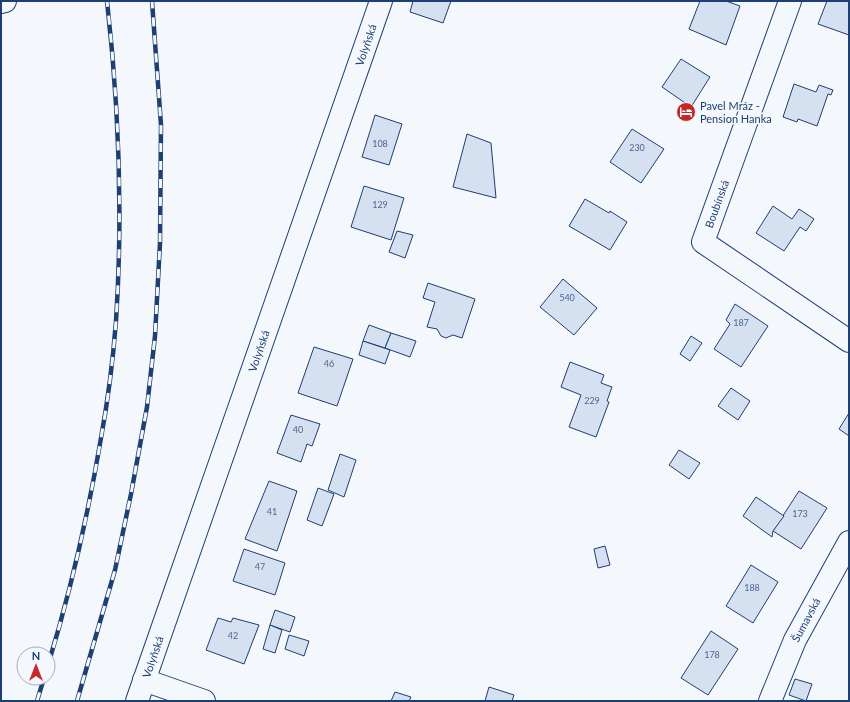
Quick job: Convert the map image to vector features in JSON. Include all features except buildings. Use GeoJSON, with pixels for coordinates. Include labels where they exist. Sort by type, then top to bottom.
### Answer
{"type":"FeatureCollection","features":[{"type":"Feature","properties":{"kind":"main road"},"geometry":{"type":"LineString","coordinates":[[1,2],[5,1]]}},
{"type":"Feature","properties":{"kind":"main road","name":"Volyňská"},"geometry":{"type":"LineString","coordinates":[[137,701],[382,1]]}},
{"type":"Feature","properties":{"kind":"main road","name":"Boubínská"},"geometry":{"type":"LineString","coordinates":[[790,1],[703,242],[849,341]]}},
{"type":"Feature","properties":{"kind":"main road","name":"Šumavská"},"geometry":{"type":"LineString","coordinates":[[770,701],[795,640],[849,542]]}},
{"type":"Feature","properties":{"kind":"main road"},"geometry":{"type":"LineString","coordinates":[[144,680],[204,701]]}},
{"type":"Feature","properties":{"kind":"railway"},"geometry":{"type":"LineString","coordinates":[[53,646],[78,552],[96,467],[106,409],[115,336],[119,241],[119,161],[107,1]]}},
{"type":"Feature","properties":{"kind":"railway"},"geometry":{"type":"LineString","coordinates":[[77,701],[115,570],[147,407],[155,336],[160,243],[161,125],[152,1]]}},
{"type":"Feature","properties":{"kind":"railway"},"geometry":{"type":"LineString","coordinates":[[37,701],[42,686]]}},
{"type":"Feature","properties":{"kind":"place","name":"Pavel Mráz - Pension Hanka"},"geometry":{"type":"Point","coordinates":[686,112]}}]}
